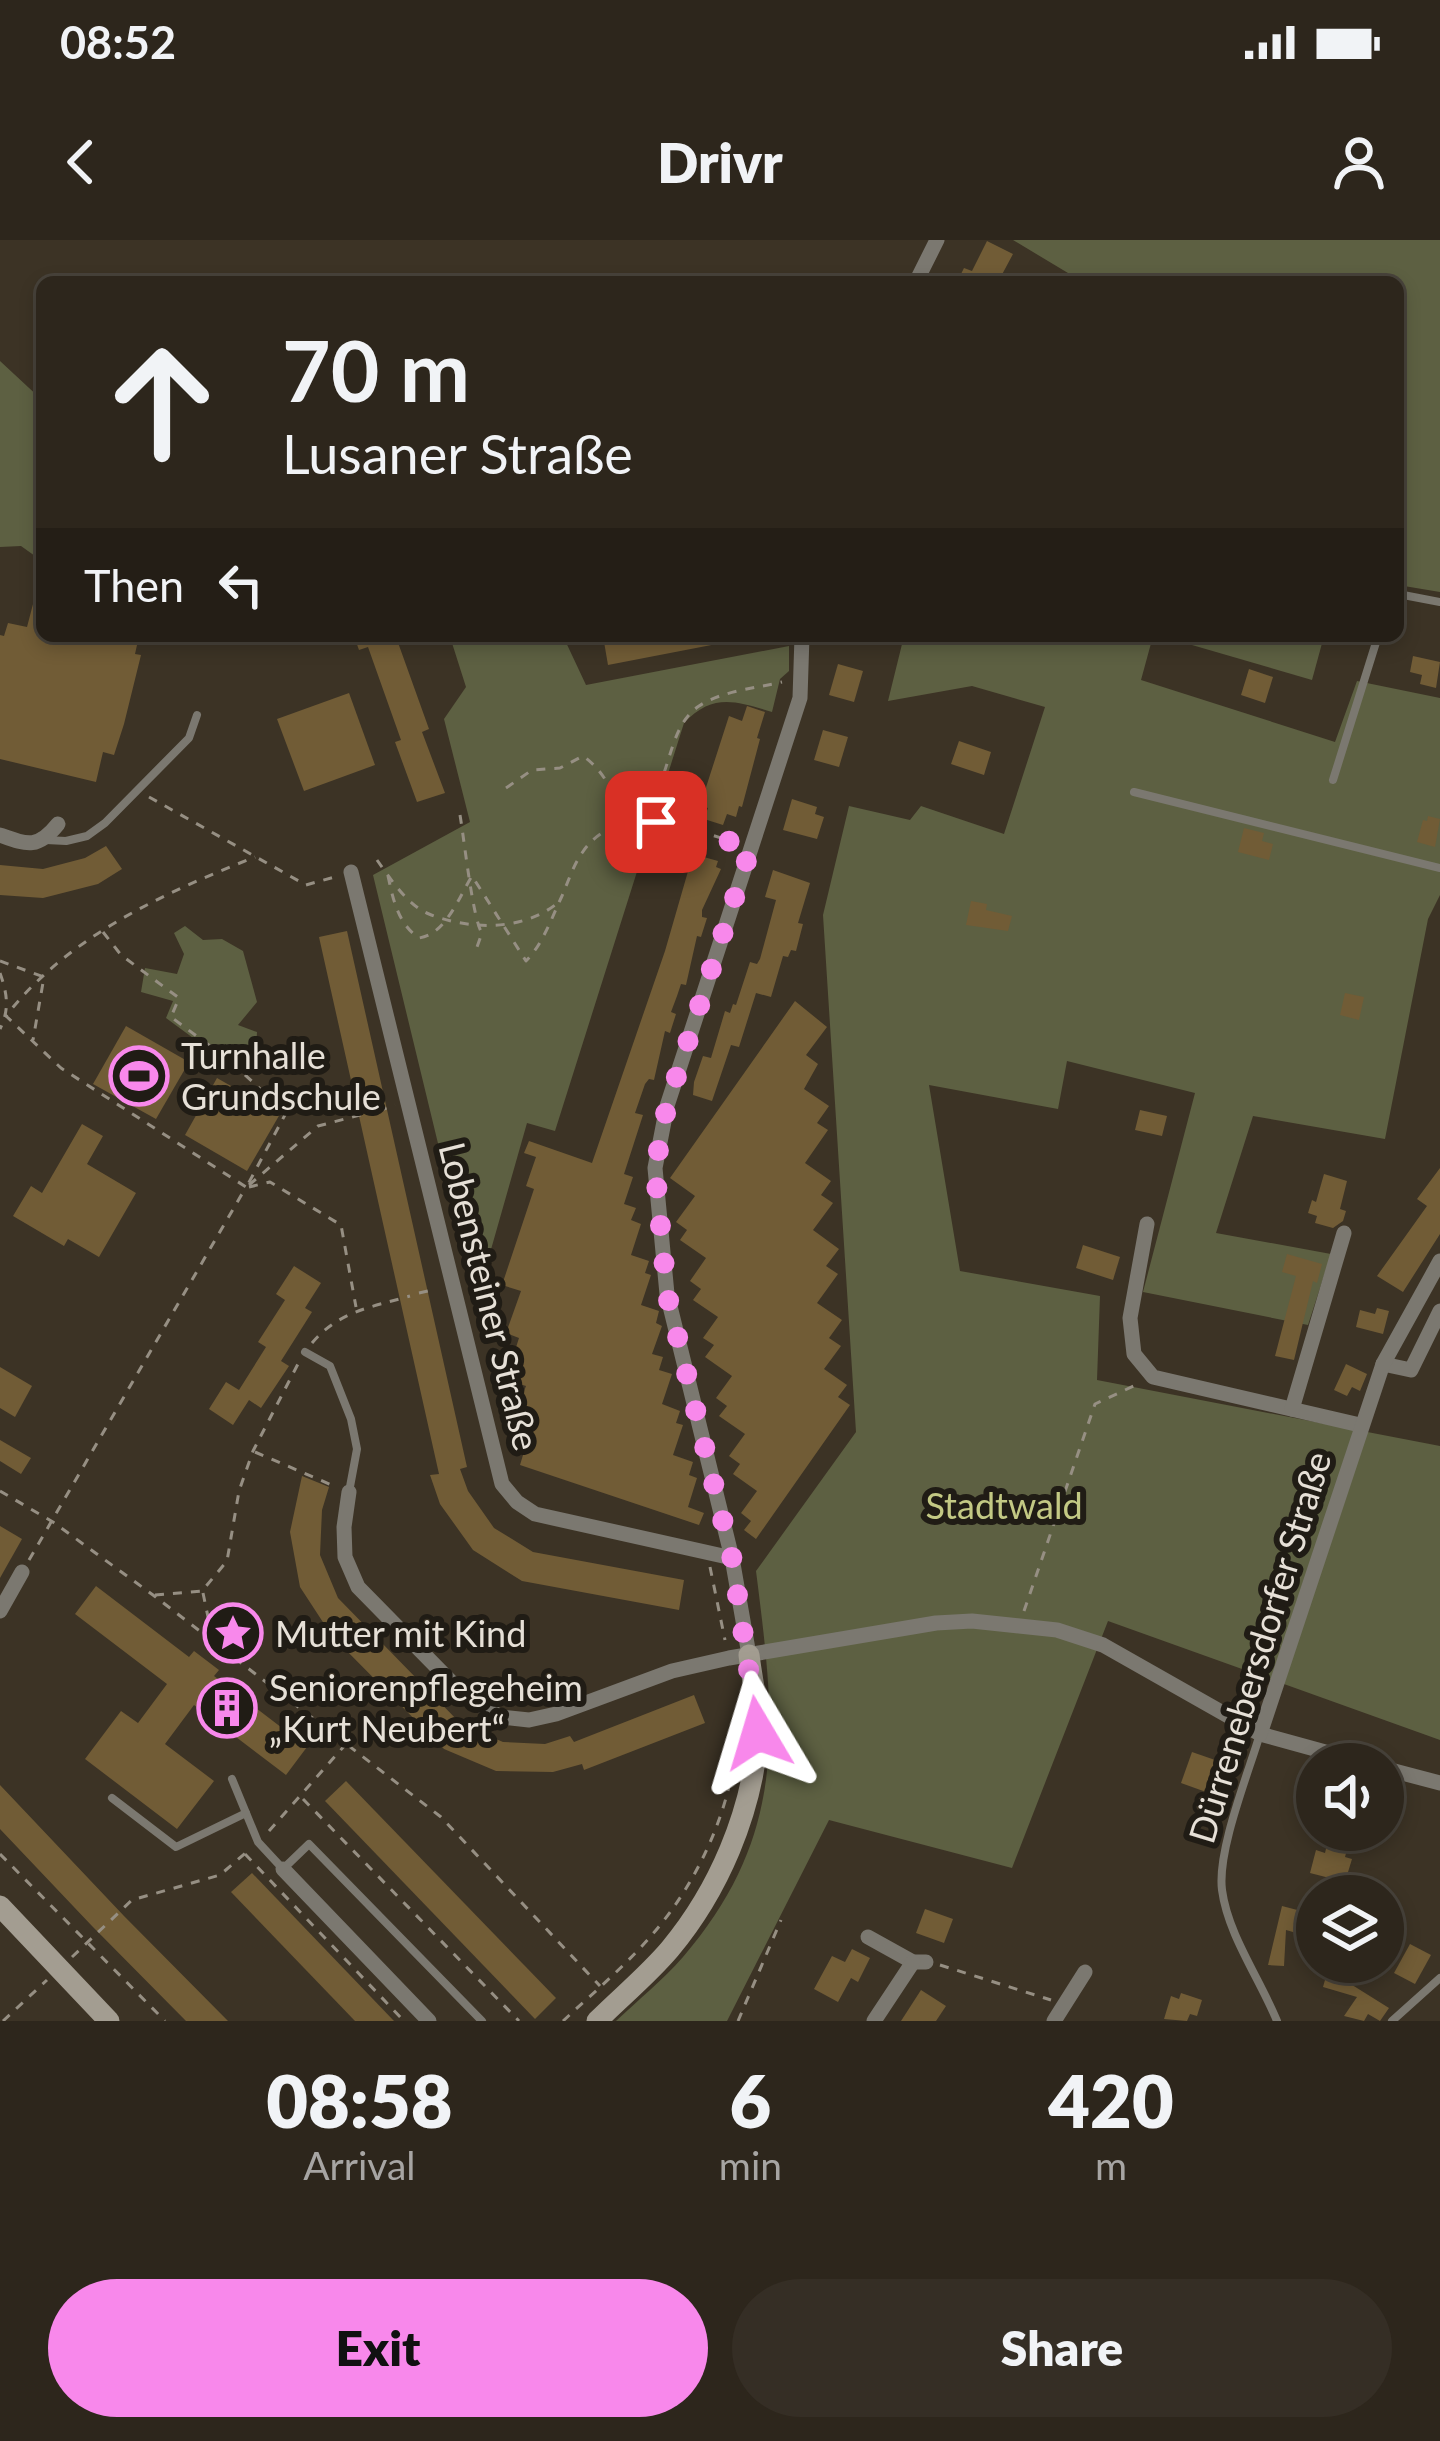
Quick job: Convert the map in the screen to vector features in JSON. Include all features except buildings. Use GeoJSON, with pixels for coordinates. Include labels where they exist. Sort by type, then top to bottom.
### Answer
{"type":"FeatureCollection","features":[{"type":"Feature","properties":{"kind":"street"},"geometry":{"type":"LineString","coordinates":[[919,276],[937,240]]}},
{"type":"Feature","properties":{"kind":"street"},"geometry":{"type":"LineString","coordinates":[[597,2021],[669,1950],[700,1907],[746,1807],[758,1733],[739,1656],[732,1558],[667,1294],[655,1168],[667,1106],[800,698],[802,642]]}},
{"type":"Feature","properties":{"kind":"street"},"geometry":{"type":"LineString","coordinates":[[0,835],[35,844],[58,824]]}},
{"type":"Feature","properties":{"kind":"street","name":"Lobensteiner Straße"},"geometry":{"type":"LineString","coordinates":[[351,872],[502,1484],[535,1514],[732,1558]]}},
{"type":"Feature","properties":{"kind":"street"},"geometry":{"type":"LineString","coordinates":[[1147,1224],[1130,1318],[1134,1354],[1153,1377]]}},
{"type":"Feature","properties":{"kind":"street","name":"Dürrenebersdorfer Straße"},"geometry":{"type":"LineString","coordinates":[[1292,1409],[1344,1233]]}},
{"type":"Feature","properties":{"kind":"street","name":"Dürrenebersdorfer Straße"},"geometry":{"type":"LineString","coordinates":[[1260,1734],[1360,1425],[1384,1364],[1440,1261]]}},
{"type":"Feature","properties":{"kind":"street"},"geometry":{"type":"LineString","coordinates":[[1384,1364],[1411,1370],[1440,1311]]}},
{"type":"Feature","properties":{"kind":"street","name":"Dürrenebersdorfer Straße"},"geometry":{"type":"LineString","coordinates":[[1153,1377],[1360,1425]]}},
{"type":"Feature","properties":{"kind":"street"},"geometry":{"type":"LineString","coordinates":[[349,1492],[345,1557],[358,1587],[467,1698],[501,1717],[529,1720],[556,1714],[672,1671],[739,1656],[936,1623],[1020,1624],[1103,1645],[1260,1734],[1296,1744]]}},
{"type":"Feature","properties":{"kind":"street"},"geometry":{"type":"LineString","coordinates":[[0,1611],[22,1572]]}},
{"type":"Feature","properties":{"kind":"street"},"geometry":{"type":"LineString","coordinates":[[1404,1774],[1440,1784]]}},
{"type":"Feature","properties":{"kind":"street"},"geometry":{"type":"LineString","coordinates":[[283,1869],[429,2021]]}},
{"type":"Feature","properties":{"kind":"street"},"geometry":{"type":"LineString","coordinates":[[0,1906],[109,2021]]}},
{"type":"Feature","properties":{"kind":"street"},"geometry":{"type":"LineString","coordinates":[[868,1937],[925,1963],[874,2021]]}},
{"type":"Feature","properties":{"kind":"street"},"geometry":{"type":"LineString","coordinates":[[1054,2021],[1085,1972]]}},
{"type":"Feature","properties":{"kind":"lane"},"geometry":{"type":"LineString","coordinates":[[1404,595],[1440,602]]}},
{"type":"Feature","properties":{"kind":"lane"},"geometry":{"type":"LineString","coordinates":[[1334,781],[1376,642]]}},
{"type":"Feature","properties":{"kind":"lane"},"geometry":{"type":"LineString","coordinates":[[46,839],[87,836],[105,824],[189,738],[197,715]]}},
{"type":"Feature","properties":{"kind":"lane"},"geometry":{"type":"LineString","coordinates":[[1134,791],[1440,868]]}},
{"type":"Feature","properties":{"kind":"lane"},"geometry":{"type":"LineString","coordinates":[[305,1352],[330,1366],[351,1419],[356,1449],[349,1492]]}},
{"type":"Feature","properties":{"kind":"lane","name":"Dürrenebersdorfer Straße"},"geometry":{"type":"LineString","coordinates":[[1260,1734],[1222,1862],[1221,1886],[1226,1909],[1276,2021]]}},
{"type":"Feature","properties":{"kind":"lane"},"geometry":{"type":"LineString","coordinates":[[232,1779],[258,1842],[283,1869],[309,1844],[482,2021]]}},
{"type":"Feature","properties":{"kind":"lane"},"geometry":{"type":"LineString","coordinates":[[112,1798],[176,1847],[246,1813]]}},
{"type":"Feature","properties":{"kind":"lane"},"geometry":{"type":"LineString","coordinates":[[1392,2021],[1440,1978]]}},
{"type":"Feature","properties":{"kind":"path"},"geometry":{"type":"LineString","coordinates":[[472,876],[526,961],[582,851],[599,835],[640,817],[662,784],[694,708],[803,677]]}},
{"type":"Feature","properties":{"kind":"path"},"geometry":{"type":"LineString","coordinates":[[506,788],[532,770],[560,768],[584,756],[598,767],[615,795],[624,824]]}},
{"type":"Feature","properties":{"kind":"path"},"geometry":{"type":"LineString","coordinates":[[138,791],[306,885],[351,872]]}},
{"type":"Feature","properties":{"kind":"path"},"geometry":{"type":"LineString","coordinates":[[460,815],[475,923],[482,933],[477,947]]}},
{"type":"Feature","properties":{"kind":"path"},"geometry":{"type":"LineString","coordinates":[[624,824],[679,826],[751,847]]}},
{"type":"Feature","properties":{"kind":"path"},"geometry":{"type":"LineString","coordinates":[[0,1029],[6,1016],[44,976],[103,932],[167,892],[255,857]]}},
{"type":"Feature","properties":{"kind":"path"},"geometry":{"type":"LineString","coordinates":[[377,860],[416,905],[430,914],[502,926],[545,913],[559,903]]}},
{"type":"Feature","properties":{"kind":"path"},"geometry":{"type":"LineString","coordinates":[[388,876],[394,904],[408,931],[419,938],[430,937],[472,876]]}},
{"type":"Feature","properties":{"kind":"path"},"geometry":{"type":"LineString","coordinates":[[22,1572],[286,1113],[229,1060],[171,1017],[179,998],[121,956],[103,932]]}},
{"type":"Feature","properties":{"kind":"path"},"geometry":{"type":"LineString","coordinates":[[0,961],[44,976]]}},
{"type":"Feature","properties":{"kind":"path"},"geometry":{"type":"LineString","coordinates":[[0,973],[7,992],[6,1016],[61,1068],[246,1187],[270,1182],[341,1226],[357,1309]]}},
{"type":"Feature","properties":{"kind":"path"},"geometry":{"type":"LineString","coordinates":[[33,1041],[44,976]]}},
{"type":"Feature","properties":{"kind":"path"},"geometry":{"type":"LineString","coordinates":[[246,1187],[318,1126],[368,1113]]}},
{"type":"Feature","properties":{"kind":"path"},"geometry":{"type":"LineString","coordinates":[[153,1595],[202,1591],[227,1561],[239,1491],[253,1451],[305,1352],[341,1317],[410,1296]]}},
{"type":"Feature","properties":{"kind":"path"},"geometry":{"type":"LineString","coordinates":[[1020,1624],[1095,1404],[1153,1377]]}},
{"type":"Feature","properties":{"kind":"path"},"geometry":{"type":"LineString","coordinates":[[498,1396],[515,1393]]}},
{"type":"Feature","properties":{"kind":"path"},"geometry":{"type":"LineString","coordinates":[[253,1451],[349,1492]]}},
{"type":"Feature","properties":{"kind":"path"},"geometry":{"type":"LineString","coordinates":[[0,1491],[153,1595],[441,1817],[601,1986]]}},
{"type":"Feature","properties":{"kind":"path"},"geometry":{"type":"LineString","coordinates":[[707,1553],[739,1656]]}},
{"type":"Feature","properties":{"kind":"path"},"geometry":{"type":"LineString","coordinates":[[202,1591],[212,1640]]}},
{"type":"Feature","properties":{"kind":"path"},"geometry":{"type":"LineString","coordinates":[[562,2021],[653,1934],[704,1853],[733,1768],[739,1727],[735,1691]]}},
{"type":"Feature","properties":{"kind":"path"},"geometry":{"type":"LineString","coordinates":[[3,2021],[132,1900],[220,1876],[258,1842],[347,1742]]}},
{"type":"Feature","properties":{"kind":"path"},"geometry":{"type":"LineString","coordinates":[[300,1796],[519,2021]]}},
{"type":"Feature","properties":{"kind":"path"},"geometry":{"type":"LineString","coordinates":[[0,1854],[165,2021]]}},
{"type":"Feature","properties":{"kind":"path"},"geometry":{"type":"LineString","coordinates":[[245,1854],[404,2021]]}},
{"type":"Feature","properties":{"kind":"path"},"geometry":{"type":"LineString","coordinates":[[738,2021],[781,1920]]}},
{"type":"Feature","properties":{"kind":"path"},"geometry":{"type":"LineString","coordinates":[[925,1963],[1051,2000]]}},
{"type":"Feature","properties":{"kind":"green space"},"geometry":{"type":"Polygon","coordinates":[[[1013,240],[1440,240],[1440,592],[1404,586],[1404,276],[1073,276],[1013,240]]]}},
{"type":"Feature","properties":{"kind":"green space"},"geometry":{"type":"Polygon","coordinates":[[[0,361],[36,394],[36,557],[21,546],[0,547],[0,361]]]}},
{"type":"Feature","properties":{"kind":"green space"},"geometry":{"type":"Polygon","coordinates":[[[566,642],[586,685],[789,646],[789,671],[780,679],[772,712],[715,703],[684,723],[555,1131],[527,1123],[488,1260],[466,1259],[373,875],[470,822],[444,719],[466,687],[452,643],[566,642]]]}},
{"type":"Feature","properties":{"kind":"green space","name":"Stadtwald"},"geometry":{"type":"Polygon","coordinates":[[[903,642],[1151,642],[1141,680],[1335,742],[1357,681],[1440,698],[1440,895],[1428,919],[1385,1139],[1253,1116],[1216,1233],[1331,1254],[1308,1325],[1143,1292],[1195,1093],[1067,1061],[1058,1109],[929,1085],[960,1271],[1100,1296],[1097,1380],[1440,1446],[1440,1740],[1108,1621],[1012,1868],[829,1820],[727,2021],[616,2021],[683,1957],[718,1911],[742,1865],[767,1774],[768,1677],[756,1571],[856,1432],[823,915],[849,806],[910,820],[921,806],[1004,834],[1045,707],[972,686],[888,701],[903,642]]]}},
{"type":"Feature","properties":{"kind":"green space"},"geometry":{"type":"Polygon","coordinates":[[[1182,642],[1322,642],[1312,680],[1182,642]]]}},
{"type":"Feature","properties":{"kind":"green space"},"geometry":{"type":"Polygon","coordinates":[[[185,926],[203,940],[222,939],[243,951],[257,1002],[238,1025],[257,1032],[256,1049],[227,1063],[166,1018],[173,1001],[141,992],[145,968],[177,974],[184,954],[174,933],[185,926]]]}},
{"type":"Feature","properties":{"kind":"place","name":"Turnhalle Grundschule"},"geometry":{"type":"Point","coordinates":[139,1076]}},
{"type":"Feature","properties":{"kind":"place","name":"Mutter mit Kind"},"geometry":{"type":"Point","coordinates":[233,1633]}},
{"type":"Feature","properties":{"kind":"place","name":"Seniorenpflegeheim „Kurt Neubert“"},"geometry":{"type":"Point","coordinates":[227,1708]}},
{"type":"Feature","properties":{"kind":"route"},"geometry":{"type":"LineString","coordinates":[[656,822],[751,847],[667,1106],[655,1168],[667,1294],[732,1558],[758,1733]]}}]}
